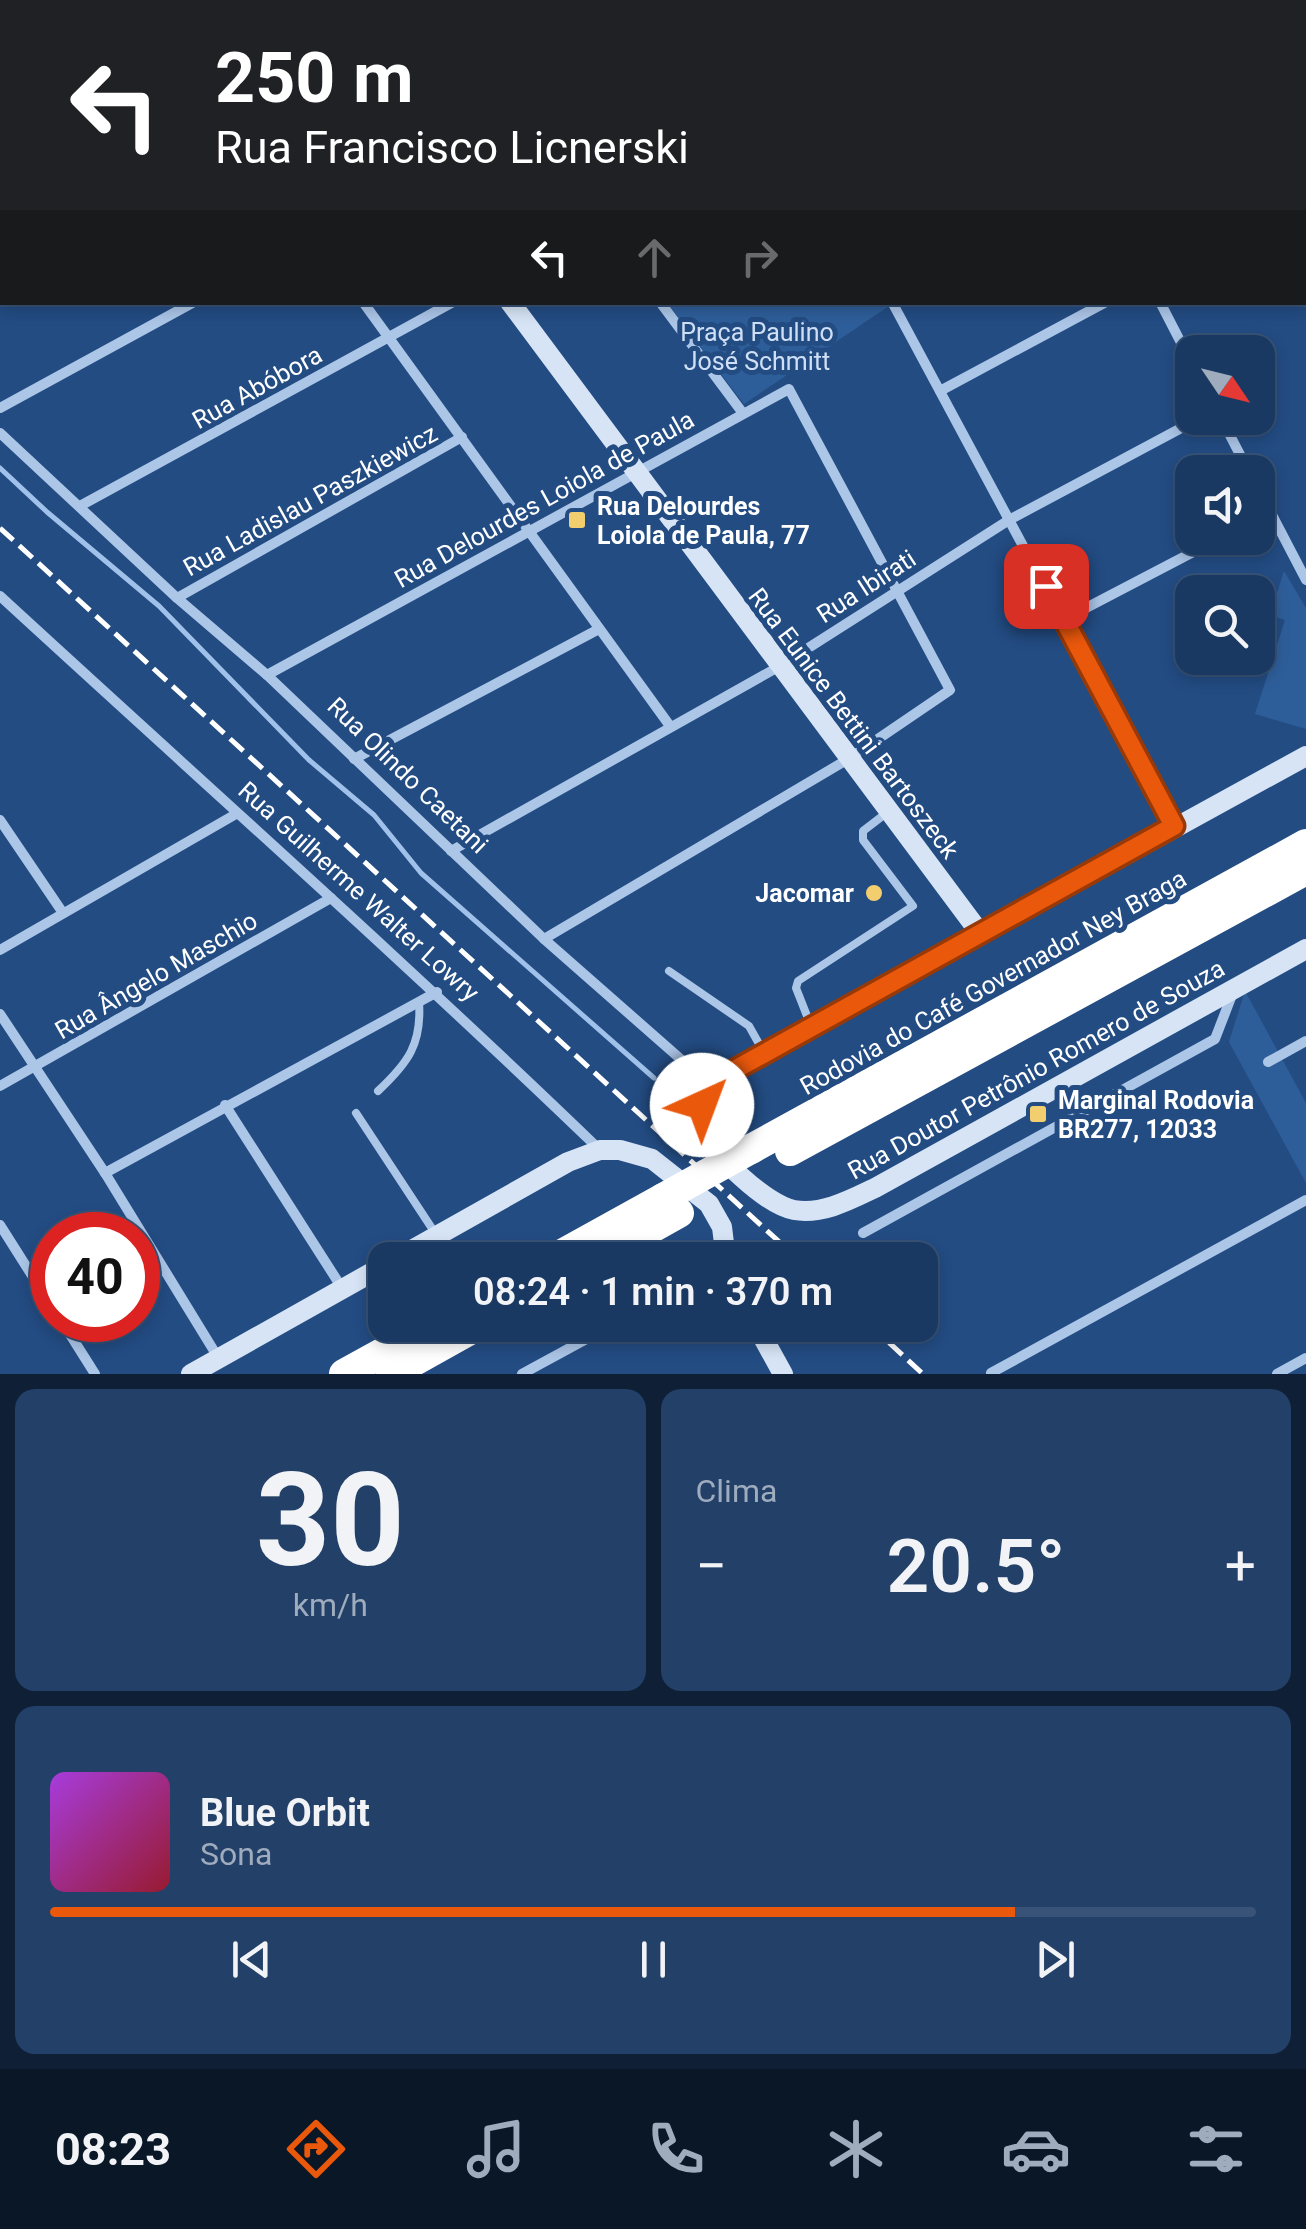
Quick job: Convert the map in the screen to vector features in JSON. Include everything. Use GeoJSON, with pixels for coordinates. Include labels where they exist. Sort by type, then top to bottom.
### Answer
{"type":"FeatureCollection","features":[{"type":"Feature","properties":{"kind":"highway","name":"Rodovia do Café Governador Ney Braga"},"geometry":{"type":"LineString","coordinates":[[621,1242],[680,1202],[1306,844]]}},
{"type":"Feature","properties":{"kind":"highway","name":"Rodovia do Café Governador Ney Braga"},"geometry":{"type":"LineString","coordinates":[[751,1162],[1306,870]]}},
{"type":"Feature","properties":{"kind":"highway","name":"Rodovia do Café Governador Ney Braga"},"geometry":{"type":"LineString","coordinates":[[591,1242],[680,1202]]}},
{"type":"Feature","properties":{"kind":"highway"},"geometry":{"type":"LineString","coordinates":[[344,1374],[402,1342]]}},
{"type":"Feature","properties":{"kind":"highway"},"geometry":{"type":"LineString","coordinates":[[391,1374],[448,1342]]}},
{"type":"Feature","properties":{"kind":"street"},"geometry":{"type":"LineString","coordinates":[[0,408],[189,305]]}},
{"type":"Feature","properties":{"kind":"street"},"geometry":{"type":"LineString","coordinates":[[365,305],[670,726]]}},
{"type":"Feature","properties":{"kind":"street","name":"Rua Abóbora"},"geometry":{"type":"LineString","coordinates":[[80,506],[448,305]]}},
{"type":"Feature","properties":{"kind":"street","name":"Rua Eunice Bettini Bartoszeck"},"geometry":{"type":"LineString","coordinates":[[512,305],[980,932]]}},
{"type":"Feature","properties":{"kind":"street"},"geometry":{"type":"LineString","coordinates":[[662,305],[742,412]]}},
{"type":"Feature","properties":{"kind":"street"},"geometry":{"type":"LineString","coordinates":[[894,305],[1174,826]]}},
{"type":"Feature","properties":{"kind":"street"},"geometry":{"type":"LineString","coordinates":[[940,391],[1100,305]]}},
{"type":"Feature","properties":{"kind":"street"},"geometry":{"type":"LineString","coordinates":[[1162,305],[1177,335]]}},
{"type":"Feature","properties":{"kind":"street","name":"Rua Delourdes Loiola de Paula"},"geometry":{"type":"LineString","coordinates":[[267,675],[789,388],[897,589]]}},
{"type":"Feature","properties":{"kind":"street","name":"Rua Ibirati"},"geometry":{"type":"LineString","coordinates":[[451,852],[780,666],[1009,520],[1175,431]]}},
{"type":"Feature","properties":{"kind":"street","name":"Rua Olindo Caetani"},"geometry":{"type":"LineString","coordinates":[[0,434],[177,598],[267,675],[544,938],[709,1084]]}},
{"type":"Feature","properties":{"kind":"street","name":"Rua Ladislau Paszkiewicz"},"geometry":{"type":"LineString","coordinates":[[177,598],[462,437]]}},
{"type":"Feature","properties":{"kind":"street"},"geometry":{"type":"LineString","coordinates":[[1275,521],[1306,580]]}},
{"type":"Feature","properties":{"kind":"street"},"geometry":{"type":"LineString","coordinates":[[1064,620],[1188,555]]}},
{"type":"Feature","properties":{"kind":"street"},"geometry":{"type":"LineString","coordinates":[[544,938],[850,758],[950,690],[897,589]]}},
{"type":"Feature","properties":{"kind":"street","name":"Rua Guilherme Walter Lowry"},"geometry":{"type":"LineString","coordinates":[[0,596],[236,814],[437,992],[600,1150]]}},
{"type":"Feature","properties":{"kind":"street"},"geometry":{"type":"LineString","coordinates":[[354,759],[599,629]]}},
{"type":"Feature","properties":{"kind":"street"},"geometry":{"type":"LineString","coordinates":[[751,1162],[709,1141],[702,1105],[709,1084],[1306,756]]}},
{"type":"Feature","properties":{"kind":"street"},"geometry":{"type":"LineString","coordinates":[[0,950],[236,814]]}},
{"type":"Feature","properties":{"kind":"street"},"geometry":{"type":"LineString","coordinates":[[0,820],[63,913]]}},
{"type":"Feature","properties":{"kind":"street","name":"Rua Ângelo Maschio"},"geometry":{"type":"LineString","coordinates":[[0,1086],[332,898]]}},
{"type":"Feature","properties":{"kind":"street","name":"Rua Doutor Petrônio Romero de Souza"},"geometry":{"type":"LineString","coordinates":[[751,1162],[779,1205],[811,1211],[832,1206],[875,1188],[1306,949]]}},
{"type":"Feature","properties":{"kind":"street"},"geometry":{"type":"LineString","coordinates":[[863,1233],[1215,1039],[1234,989]]}},
{"type":"Feature","properties":{"kind":"street"},"geometry":{"type":"LineString","coordinates":[[105,1173],[437,992]]}},
{"type":"Feature","properties":{"kind":"street"},"geometry":{"type":"LineString","coordinates":[[0,1014],[105,1173],[219,1358]]}},
{"type":"Feature","properties":{"kind":"street"},"geometry":{"type":"LineString","coordinates":[[1268,1062],[1306,1041]]}},
{"type":"Feature","properties":{"kind":"street"},"geometry":{"type":"LineString","coordinates":[[225,1105],[342,1289]]}},
{"type":"Feature","properties":{"kind":"street"},"geometry":{"type":"LineString","coordinates":[[426,1242],[568,1162],[600,1150],[637,1152],[652,1159],[680,1202],[717,1216],[722,1242]]}},
{"type":"Feature","properties":{"kind":"street"},"geometry":{"type":"LineString","coordinates":[[991,1374],[1306,1200]]}},
{"type":"Feature","properties":{"kind":"street"},"geometry":{"type":"LineString","coordinates":[[0,1225],[30,1272]]}},
{"type":"Feature","properties":{"kind":"street"},"geometry":{"type":"LineString","coordinates":[[192,1374],[368,1274]]}},
{"type":"Feature","properties":{"kind":"street"},"geometry":{"type":"LineString","coordinates":[[75,1342],[95,1374]]}},
{"type":"Feature","properties":{"kind":"street"},"geometry":{"type":"LineString","coordinates":[[529,1372],[582,1342]]}},
{"type":"Feature","properties":{"kind":"street"},"geometry":{"type":"LineString","coordinates":[[765,1342],[783,1374]]}},
{"type":"Feature","properties":{"kind":"street"},"geometry":{"type":"LineString","coordinates":[[1277,1374],[1306,1358]]}},
{"type":"Feature","properties":{"kind":"lane"},"geometry":{"type":"LineString","coordinates":[[812,1028],[796,988],[798,981],[913,906],[863,840],[863,831],[889,811]]}},
{"type":"Feature","properties":{"kind":"lane"},"geometry":{"type":"LineString","coordinates":[[670,970],[749,1026],[765,1055]]}},
{"type":"Feature","properties":{"kind":"lane"},"geometry":{"type":"LineString","coordinates":[[378,1092],[400,1071],[415,1046],[421,1026],[419,1002]]}},
{"type":"Feature","properties":{"kind":"lane"},"geometry":{"type":"LineString","coordinates":[[356,1114],[437,1236]]}},
{"type":"Feature","properties":{"kind":"green space","name":"Praça Paulino José Schmitt"},"geometry":{"type":"Polygon","coordinates":[[[668,305],[888,305],[889,306],[744,404],[668,305]]]}},
{"type":"Feature","properties":{"kind":"green space"},"geometry":{"type":"Polygon","coordinates":[[[1284,571],[1306,608],[1306,729],[1255,714],[1267,675],[1275,675],[1275,651],[1285,620],[1275,617],[1275,599],[1284,571]]]}},
{"type":"Feature","properties":{"kind":"green space"},"geometry":{"type":"Polygon","coordinates":[[[1245,991],[1306,1103],[1306,1183],[1229,1042],[1245,991]]]}},
{"type":"Feature","properties":{"kind":"waterway"},"geometry":{"type":"LineString","coordinates":[[0,468],[159,606],[309,760],[374,815],[421,873],[654,1078]]}},
{"type":"Feature","properties":{"kind":"railway"},"geometry":{"type":"LineString","coordinates":[[0,528],[779,1242]]}},
{"type":"Feature","properties":{"kind":"railway"},"geometry":{"type":"LineString","coordinates":[[888,1342],[923,1374]]}},
{"type":"Feature","properties":{"kind":"place","name":"Rua Delourdes Loiola de Paula, 77"},"geometry":{"type":"Point","coordinates":[577,520]}},
{"type":"Feature","properties":{"kind":"place","name":"Jacomar"},"geometry":{"type":"Point","coordinates":[874,893]}},
{"type":"Feature","properties":{"kind":"place","name":"Marginal Rodovia BR277, 12033"},"geometry":{"type":"Point","coordinates":[1038,1114]}},
{"type":"Feature","properties":{"kind":"route"},"geometry":{"type":"LineString","coordinates":[[702,1105],[709,1084],[1174,826],[1046,586]]}}]}
